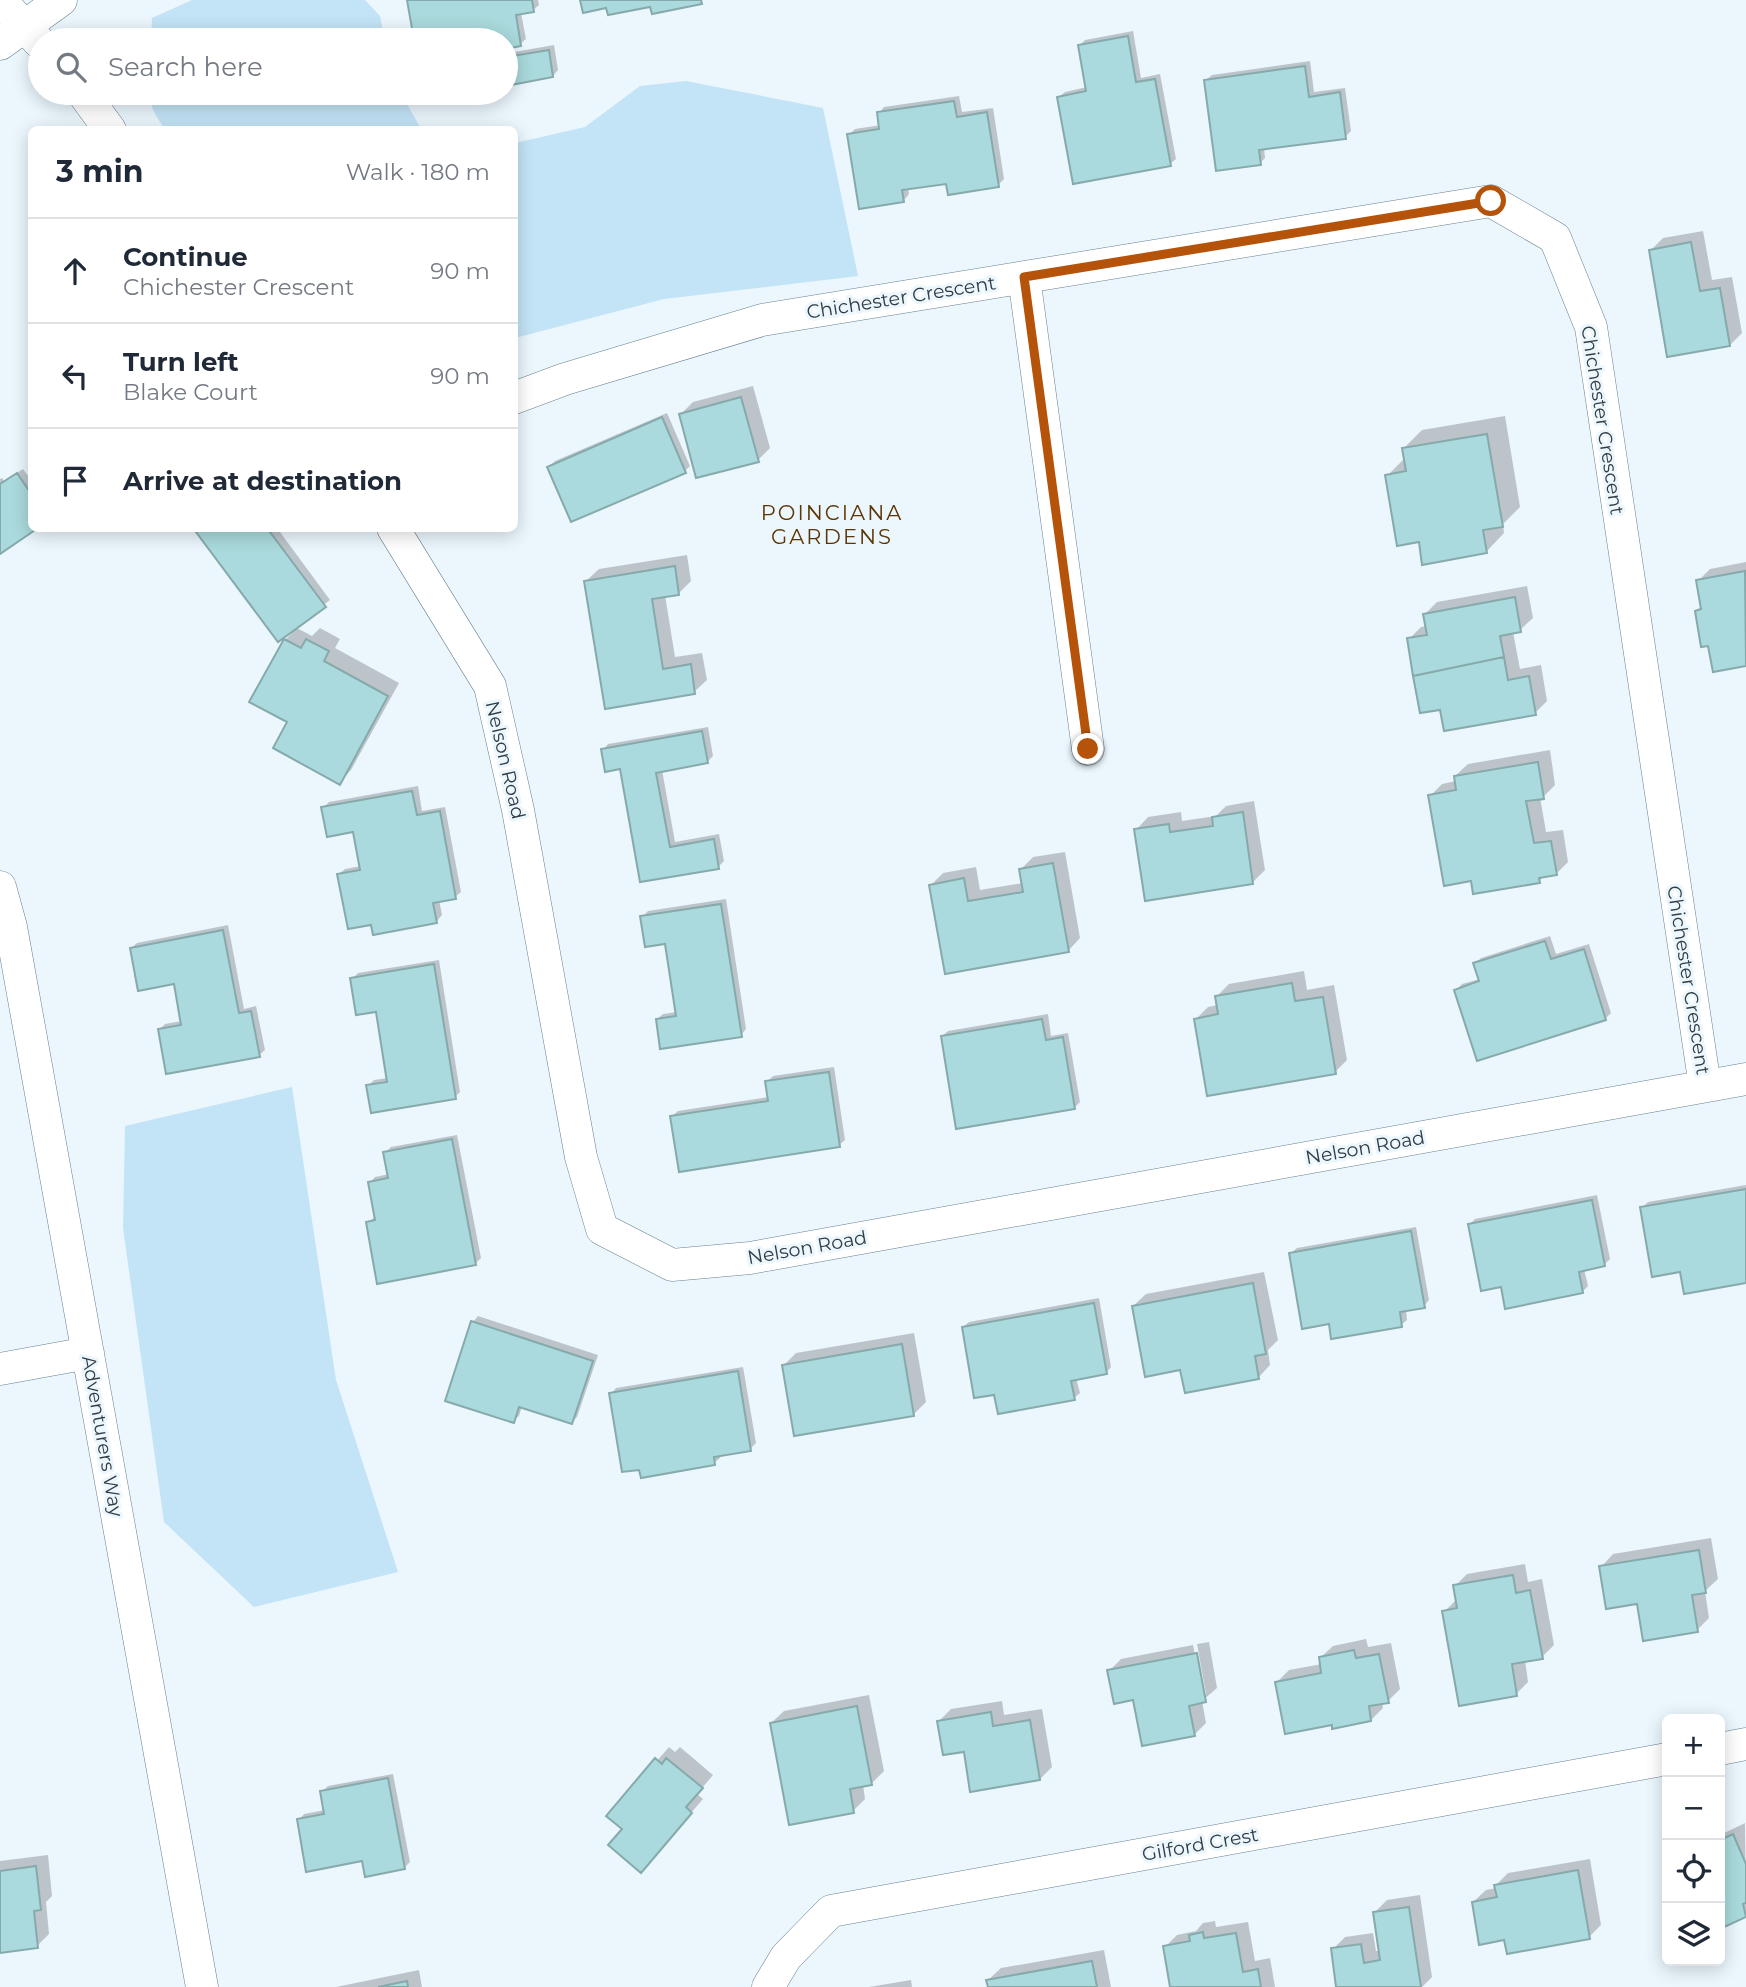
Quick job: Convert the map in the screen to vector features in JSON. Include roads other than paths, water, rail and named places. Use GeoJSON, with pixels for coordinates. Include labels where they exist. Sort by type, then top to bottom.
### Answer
{"type":"FeatureCollection","features":[{"type":"Feature","properties":{"kind":"street"},"geometry":{"type":"LineString","coordinates":[[0,0],[21,38]]}},
{"type":"Feature","properties":{"kind":"street"},"geometry":{"type":"LineString","coordinates":[[32,28],[61,0]]}},
{"type":"Feature","properties":{"kind":"street"},"geometry":{"type":"LineString","coordinates":[[92,105],[107,126]]}},
{"type":"Feature","properties":{"kind":"street","name":"Chichester Crescent"},"geometry":{"type":"LineString","coordinates":[[518,397],[565,379],[762,320],[1491,201],[1555,238],[1591,327],[1705,1086]]}},
{"type":"Feature","properties":{"kind":"street"},"geometry":{"type":"LineString","coordinates":[[1024,277],[1088,749]]}},
{"type":"Feature","properties":{"kind":"street","name":"Nelson Road"},"geometry":{"type":"LineString","coordinates":[[395,532],[490,686],[518,810],[581,1157],[602,1229],[672,1265],[750,1258],[1746,1079]]}},
{"type":"Feature","properties":{"kind":"street","name":"Adventurers Way"},"geometry":{"type":"LineString","coordinates":[[0,887],[13,941],[202,1987]]}},
{"type":"Feature","properties":{"kind":"street"},"geometry":{"type":"LineString","coordinates":[[0,1369],[88,1353]]}},
{"type":"Feature","properties":{"kind":"street"},"geometry":{"type":"LineString","coordinates":[[1725,1748],[1746,1745]]}},
{"type":"Feature","properties":{"kind":"street","name":"Gilford Crest"},"geometry":{"type":"LineString","coordinates":[[768,1987],[786,1957],[831,1911],[1662,1760]]}},
{"type":"Feature","properties":{"kind":"district","name":"POINCIANA GARDENS"},"geometry":{"type":"Point","coordinates":[832,525]}}]}
